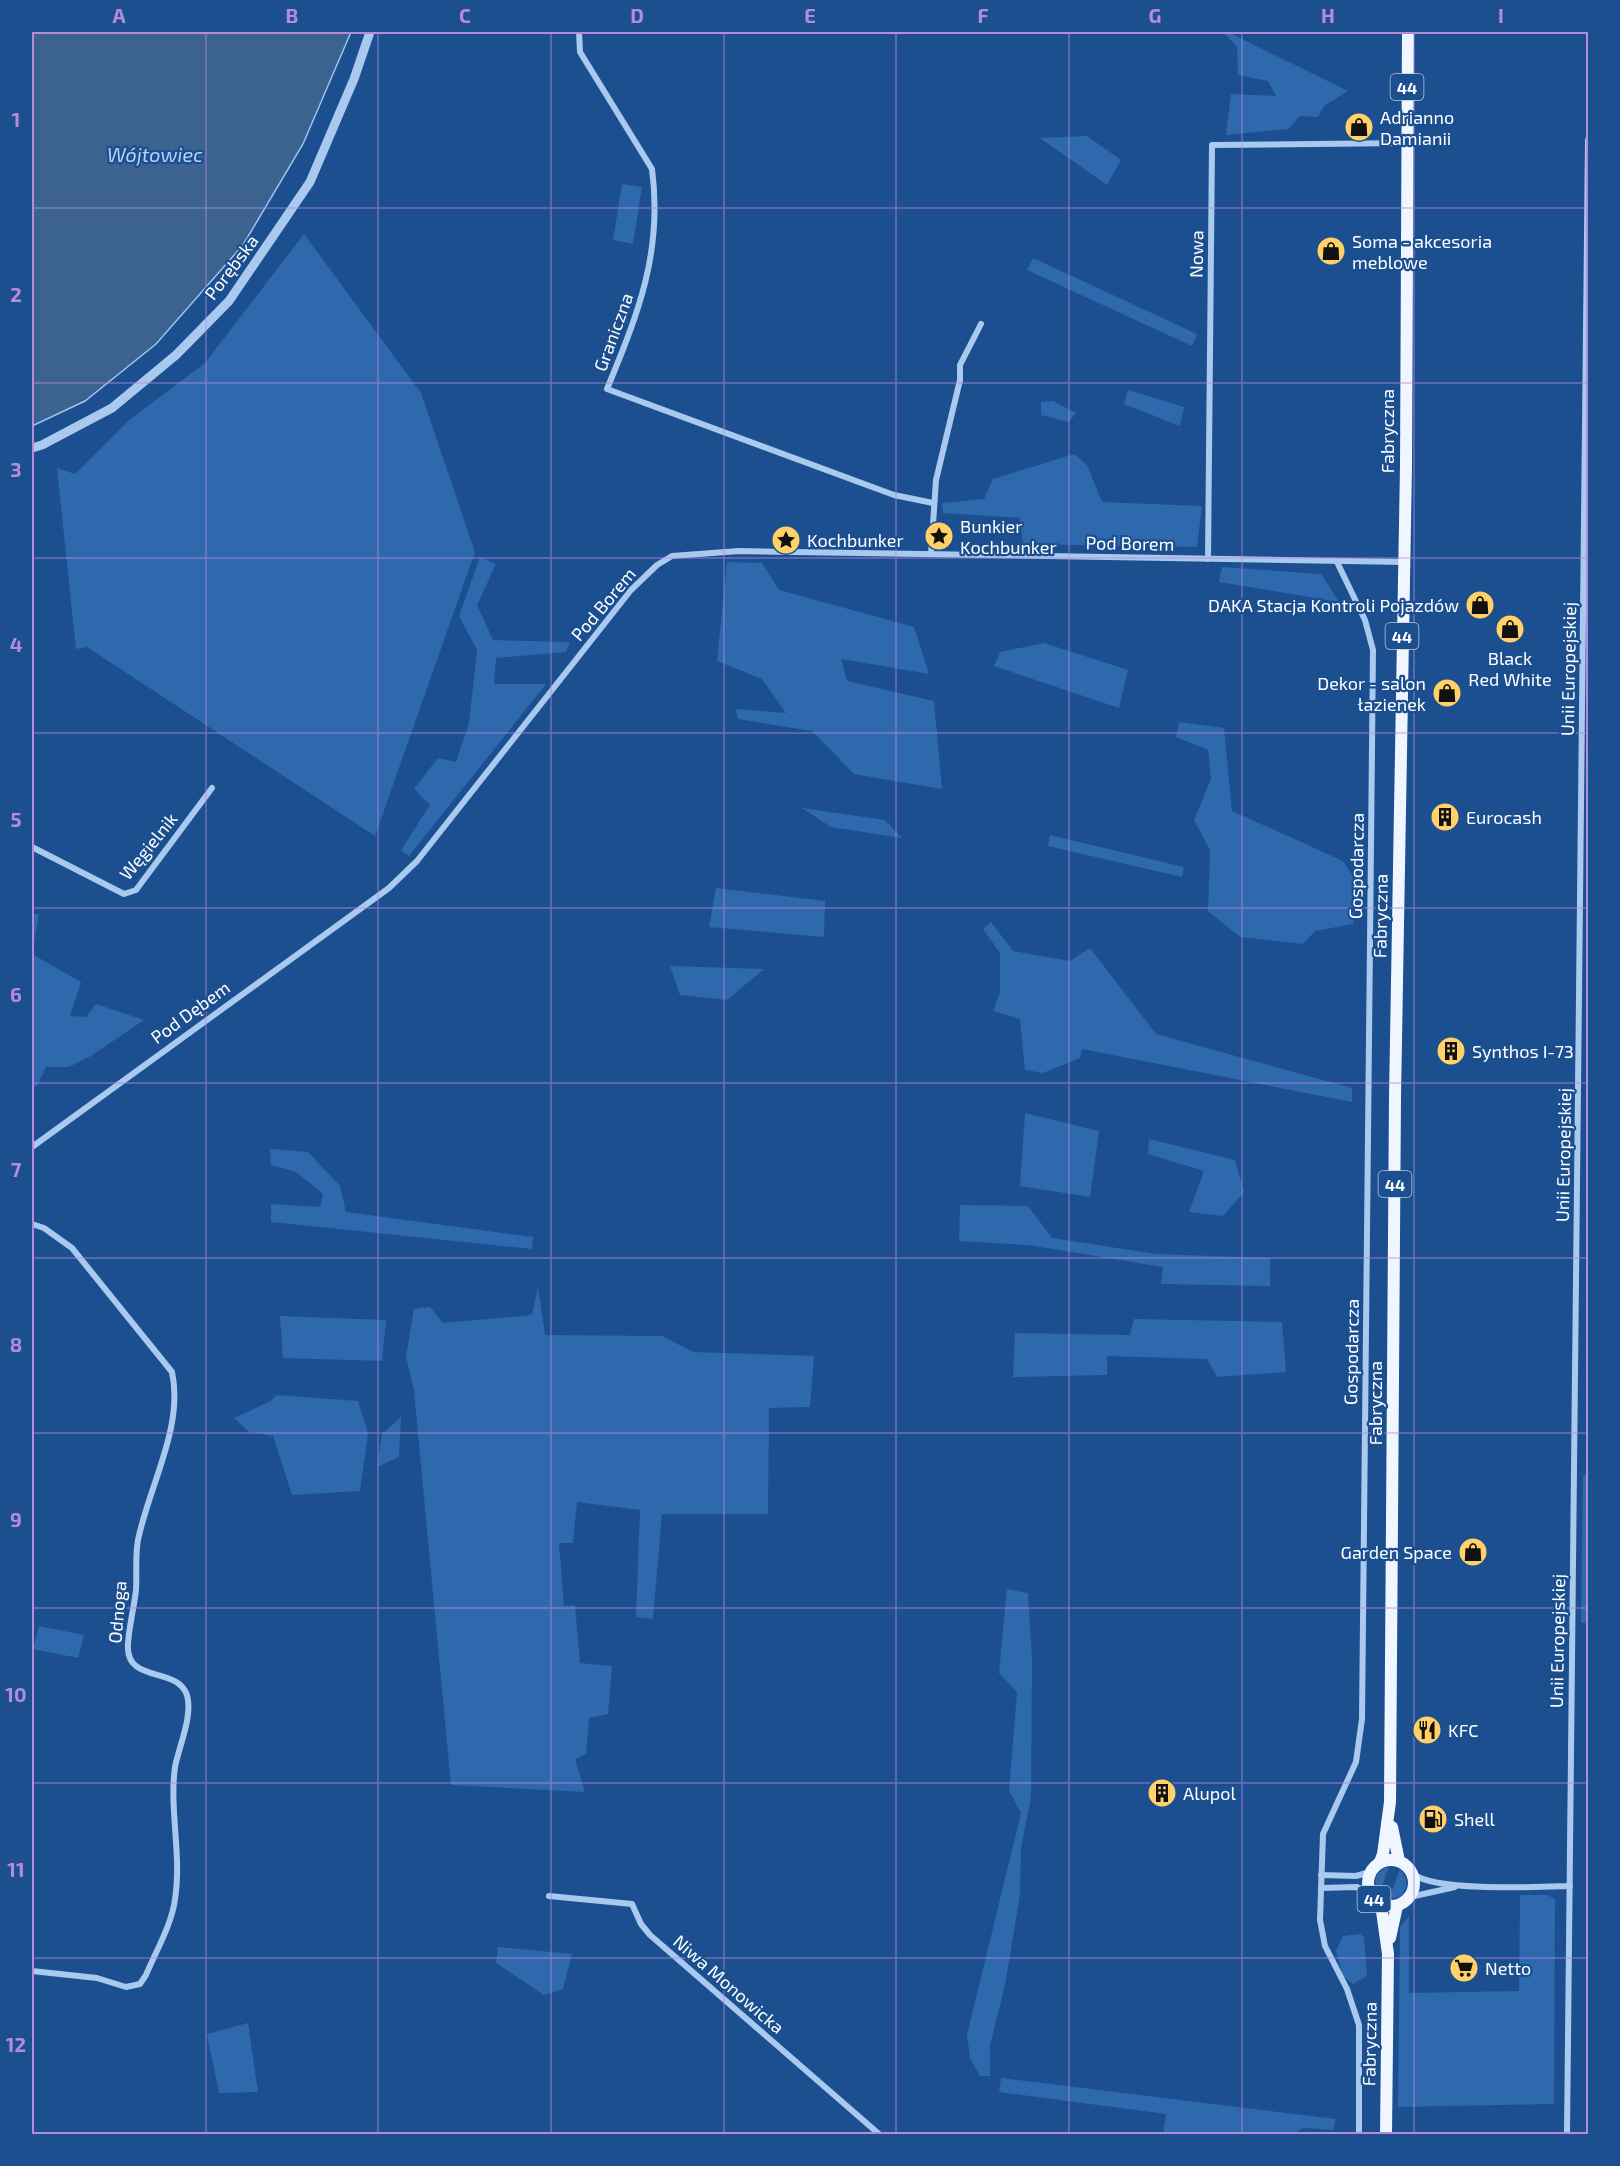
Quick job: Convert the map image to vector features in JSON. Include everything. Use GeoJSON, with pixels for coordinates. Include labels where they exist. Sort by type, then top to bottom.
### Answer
{"type":"FeatureCollection","features":[{"type":"Feature","properties":{"kind":"main road","name":"Fabryczna"},"geometry":{"type":"LineString","coordinates":[[1399,1861],[1393,1843],[1389,1802],[1408,32]]}},
{"type":"Feature","properties":{"kind":"main road","name":"Fabryczna"},"geometry":{"type":"LineString","coordinates":[[1380,1862],[1389,1802]]}},
{"type":"Feature","properties":{"kind":"main road","name":"44"},"geometry":{"type":"LineString","coordinates":[[1390,1859],[1399,1861],[1413,1874],[1414,1886],[1410,1897],[1397,1905],[1381,1904],[1370,1894],[1367,1883],[1370,1872],[1380,1862],[1390,1859]]}},
{"type":"Feature","properties":{"kind":"main road","name":"Fabryczna"},"geometry":{"type":"LineString","coordinates":[[1381,1904],[1388,1954],[1386,2134]]}},
{"type":"Feature","properties":{"kind":"main road","name":"Fabryczna"},"geometry":{"type":"LineString","coordinates":[[1388,1954],[1397,1905]]}},
{"type":"Feature","properties":{"kind":"street","name":"Porębska"},"geometry":{"type":"LineString","coordinates":[[32,448],[112,408],[176,355],[229,301],[310,182],[354,79],[370,32]]}},
{"type":"Feature","properties":{"kind":"street","name":"Graniczna"},"geometry":{"type":"LineString","coordinates":[[579,32],[580,52],[652,169],[655,191],[654,233],[639,313],[607,389],[894,495],[933,503]]}},
{"type":"Feature","properties":{"kind":"street","name":"Unii Europejskiej"},"geometry":{"type":"LineString","coordinates":[[1567,2134],[1588,140]]}},
{"type":"Feature","properties":{"kind":"street","name":"Nowa"},"geometry":{"type":"LineString","coordinates":[[1208,559],[1212,144],[1407,143]]}},
{"type":"Feature","properties":{"kind":"street"},"geometry":{"type":"LineString","coordinates":[[932,554],[933,503],[960,380],[960,364],[981,324]]}},
{"type":"Feature","properties":{"kind":"street","name":"Pod Borem"},"geometry":{"type":"LineString","coordinates":[[367,903],[389,888],[417,861],[631,590],[657,565],[672,556],[739,551],[1404,562]]}},
{"type":"Feature","properties":{"kind":"street","name":"Gospodarcza"},"geometry":{"type":"LineString","coordinates":[[1336,562],[1365,620],[1373,650],[1362,1707],[1356,1762],[1323,1834],[1320,1920],[1325,1946],[1347,1989],[1359,2025],[1359,2134]]}},
{"type":"Feature","properties":{"kind":"street","name":"Węgielnik"},"geometry":{"type":"LineString","coordinates":[[32,847],[124,894],[136,890],[212,788]]}},
{"type":"Feature","properties":{"kind":"street","name":"Pod Dębem"},"geometry":{"type":"LineString","coordinates":[[32,1147],[367,903]]}},
{"type":"Feature","properties":{"kind":"street","name":"Odnoga"},"geometry":{"type":"LineString","coordinates":[[32,1224],[44,1228],[72,1248],[172,1372],[175,1388],[173,1416],[138,1541],[136,1591],[127,1646],[130,1660],[137,1668],[177,1682],[184,1688],[188,1710],[174,1787],[175,1900],[147,1975],[140,1984],[126,1987],[97,1978],[32,1971]]}},
{"type":"Feature","properties":{"kind":"street"},"geometry":{"type":"LineString","coordinates":[[1321,1875],[1356,1876],[1370,1872]]}},
{"type":"Feature","properties":{"kind":"street"},"geometry":{"type":"LineString","coordinates":[[1413,1874],[1425,1881],[1461,1886],[1570,1886]]}},
{"type":"Feature","properties":{"kind":"street"},"geometry":{"type":"LineString","coordinates":[[1410,1897],[1461,1886]]}},
{"type":"Feature","properties":{"kind":"street"},"geometry":{"type":"LineString","coordinates":[[1321,1888],[1357,1887],[1370,1894]]}},
{"type":"Feature","properties":{"kind":"street","name":"Niwa Monowicka"},"geometry":{"type":"LineString","coordinates":[[549,1896],[632,1904],[641,1924],[650,1935],[879,2134]]}},
{"type":"Feature","properties":{"kind":"shaded area"},"geometry":{"type":"Polygon","coordinates":[[[1223,32],[1228,32],[1348,91],[1324,106],[1318,117],[1300,116],[1288,129],[1226,135],[1231,94],[1276,96],[1268,81],[1238,75],[1237,47],[1223,32]]]}},
{"type":"Feature","properties":{"kind":"shaded area"},"geometry":{"type":"Polygon","coordinates":[[[1087,136],[1121,160],[1107,185],[1040,138],[1087,136]]]}},
{"type":"Feature","properties":{"kind":"shaded area"},"geometry":{"type":"Polygon","coordinates":[[[622,184],[642,187],[633,244],[613,240],[622,184]]]}},
{"type":"Feature","properties":{"kind":"shaded area"},"geometry":{"type":"Polygon","coordinates":[[[304,234],[421,393],[475,552],[375,836],[87,647],[76,649],[57,468],[75,474],[128,421],[205,363],[304,234]]]}},
{"type":"Feature","properties":{"kind":"shaded area"},"geometry":{"type":"Polygon","coordinates":[[[1033,258],[1197,334],[1192,346],[1027,270],[1033,258]]]}},
{"type":"Feature","properties":{"kind":"shaded area"},"geometry":{"type":"Polygon","coordinates":[[[1128,390],[1184,407],[1180,426],[1124,404],[1128,390]]]}},
{"type":"Feature","properties":{"kind":"shaded area"},"geometry":{"type":"Polygon","coordinates":[[[1053,401],[1076,413],[1069,422],[1041,415],[1041,402],[1053,401]]]}},
{"type":"Feature","properties":{"kind":"shaded area"},"geometry":{"type":"Polygon","coordinates":[[[1074,454],[1087,465],[1102,502],[1202,506],[1197,547],[1023,544],[1020,518],[943,513],[942,503],[984,499],[993,479],[1074,454]]]}},
{"type":"Feature","properties":{"kind":"shaded area"},"geometry":{"type":"Polygon","coordinates":[[[480,557],[496,564],[477,605],[493,640],[570,642],[566,652],[496,658],[494,684],[546,684],[409,856],[401,850],[430,805],[414,789],[438,758],[456,762],[469,723],[477,650],[459,616],[480,557]]]}},
{"type":"Feature","properties":{"kind":"shaded area"},"geometry":{"type":"Polygon","coordinates":[[[727,562],[762,563],[779,590],[914,627],[929,674],[841,659],[847,681],[934,701],[942,789],[854,774],[812,731],[738,719],[736,709],[786,713],[762,679],[717,661],[727,562]]]}},
{"type":"Feature","properties":{"kind":"shaded area"},"geometry":{"type":"Polygon","coordinates":[[[1222,567],[1321,574],[1339,602],[1219,582],[1222,567]]]}},
{"type":"Feature","properties":{"kind":"shaded area"},"geometry":{"type":"Polygon","coordinates":[[[1044,643],[1128,670],[1119,708],[994,666],[1000,652],[1044,643]]]}},
{"type":"Feature","properties":{"kind":"shaded area"},"geometry":{"type":"Polygon","coordinates":[[[1179,722],[1224,728],[1232,811],[1343,861],[1359,886],[1353,924],[1315,931],[1303,944],[1240,937],[1208,911],[1210,850],[1194,820],[1211,779],[1208,750],[1176,737],[1179,722]]]}},
{"type":"Feature","properties":{"kind":"shaded area"},"geometry":{"type":"Polygon","coordinates":[[[802,808],[885,820],[902,838],[831,827],[802,808]]]}},
{"type":"Feature","properties":{"kind":"shaded area"},"geometry":{"type":"Polygon","coordinates":[[[1050,835],[1184,867],[1182,877],[1048,846],[1050,835]]]}},
{"type":"Feature","properties":{"kind":"shaded area"},"geometry":{"type":"Polygon","coordinates":[[[716,888],[825,901],[824,937],[709,927],[716,888]]]}},
{"type":"Feature","properties":{"kind":"shaded area"},"geometry":{"type":"Polygon","coordinates":[[[32,914],[39,914],[32,954],[32,914]]]}},
{"type":"Feature","properties":{"kind":"shaded area"},"geometry":{"type":"Polygon","coordinates":[[[991,922],[1013,951],[1070,961],[1090,948],[1156,1034],[1352,1088],[1352,1102],[1082,1049],[1080,1058],[1043,1073],[1025,1070],[1020,1019],[993,1011],[1000,992],[1000,953],[983,929],[991,922]]]}},
{"type":"Feature","properties":{"kind":"shaded area"},"geometry":{"type":"Polygon","coordinates":[[[32,954],[81,982],[70,1016],[86,1017],[96,1004],[144,1020],[91,1056],[69,1067],[46,1067],[37,1086],[32,1087],[32,954]]]}},
{"type":"Feature","properties":{"kind":"shaded area"},"geometry":{"type":"Polygon","coordinates":[[[670,966],[764,969],[727,1000],[680,995],[670,966]]]}},
{"type":"Feature","properties":{"kind":"shaded area"},"geometry":{"type":"Polygon","coordinates":[[[1025,1113],[1099,1131],[1090,1197],[1020,1186],[1025,1113]]]}},
{"type":"Feature","properties":{"kind":"shaded area"},"geometry":{"type":"Polygon","coordinates":[[[1149,1139],[1235,1160],[1244,1192],[1223,1216],[1189,1212],[1204,1171],[1148,1154],[1149,1139]]]}},
{"type":"Feature","properties":{"kind":"shaded area"},"geometry":{"type":"Polygon","coordinates":[[[270,1149],[308,1152],[340,1186],[346,1212],[533,1237],[532,1249],[271,1222],[271,1204],[320,1207],[323,1194],[296,1172],[271,1165],[270,1149]]]}},
{"type":"Feature","properties":{"kind":"shaded area"},"geometry":{"type":"Polygon","coordinates":[[[960,1205],[1028,1206],[1052,1238],[1156,1254],[1270,1258],[1270,1286],[1161,1284],[1163,1267],[1028,1245],[959,1241],[960,1205]]]}},
{"type":"Feature","properties":{"kind":"shaded area"},"geometry":{"type":"Polygon","coordinates":[[[538,1287],[545,1335],[662,1336],[693,1352],[814,1356],[810,1407],[769,1408],[768,1514],[662,1514],[653,1619],[636,1617],[640,1510],[577,1502],[573,1543],[559,1543],[564,1606],[575,1605],[580,1663],[612,1666],[608,1714],[589,1718],[586,1754],[575,1759],[585,1792],[451,1785],[414,1391],[406,1356],[414,1309],[430,1307],[443,1323],[532,1315],[538,1287]]]}},
{"type":"Feature","properties":{"kind":"shaded area"},"geometry":{"type":"Polygon","coordinates":[[[280,1316],[386,1320],[382,1361],[283,1358],[280,1316]]]}},
{"type":"Feature","properties":{"kind":"shaded area"},"geometry":{"type":"Polygon","coordinates":[[[1134,1319],[1282,1322],[1286,1372],[1217,1377],[1207,1359],[1107,1356],[1107,1375],[1013,1377],[1015,1333],[1130,1335],[1134,1319]]]}},
{"type":"Feature","properties":{"kind":"shaded area"},"geometry":{"type":"Polygon","coordinates":[[[276,1395],[358,1401],[368,1433],[360,1491],[292,1495],[273,1436],[249,1432],[234,1418],[271,1401],[276,1395]]]}},
{"type":"Feature","properties":{"kind":"shaded area"},"geometry":{"type":"Polygon","coordinates":[[[401,1417],[399,1457],[377,1467],[382,1434],[401,1417]]]}},
{"type":"Feature","properties":{"kind":"shaded area"},"geometry":{"type":"Polygon","coordinates":[[[1583,1475],[1588,1475],[1588,1623],[1581,1623],[1583,1475]]]}},
{"type":"Feature","properties":{"kind":"shaded area"},"geometry":{"type":"Polygon","coordinates":[[[1007,1589],[1028,1593],[1032,1660],[1031,1798],[1021,1848],[1020,1894],[1005,1985],[990,2045],[990,2076],[980,2076],[970,2058],[967,2035],[1021,1813],[1009,1791],[1017,1692],[999,1673],[1007,1589]]]}},
{"type":"Feature","properties":{"kind":"shaded area"},"geometry":{"type":"Polygon","coordinates":[[[39,1626],[84,1635],[78,1658],[33,1649],[39,1626]]]}},
{"type":"Feature","properties":{"kind":"shaded area"},"geometry":{"type":"Polygon","coordinates":[[[1389,1867],[1379,1894],[1376,1878],[1381,1871],[1389,1867]]]}},
{"type":"Feature","properties":{"kind":"shaded area"},"geometry":{"type":"Polygon","coordinates":[[[1400,1869],[1406,1879],[1405,1890],[1400,1897],[1389,1899],[1400,1869]]]}},
{"type":"Feature","properties":{"kind":"shaded area"},"geometry":{"type":"Polygon","coordinates":[[[1520,1895],[1547,1895],[1555,1899],[1554,2104],[1398,2107],[1400,1927],[1409,1916],[1409,1993],[1519,1991],[1520,1895]]]}},
{"type":"Feature","properties":{"kind":"shaded area"},"geometry":{"type":"Polygon","coordinates":[[[1360,1934],[1364,1937],[1367,1976],[1353,1984],[1343,1976],[1336,1951],[1343,1936],[1360,1934]]]}},
{"type":"Feature","properties":{"kind":"shaded area"},"geometry":{"type":"Polygon","coordinates":[[[498,1947],[572,1954],[563,1989],[544,1995],[496,1963],[498,1947]]]}},
{"type":"Feature","properties":{"kind":"shaded area"},"geometry":{"type":"Polygon","coordinates":[[[248,2023],[258,2092],[219,2093],[207,2034],[248,2023]]]}},
{"type":"Feature","properties":{"kind":"shaded area"},"geometry":{"type":"Polygon","coordinates":[[[1001,2078],[1336,2119],[1333,2130],[1303,2128],[1293,2134],[1163,2134],[1166,2114],[999,2092],[1001,2078]]]}},
{"type":"Feature","properties":{"kind":"water","name":"Wójtowiec"},"geometry":{"type":"Polygon","coordinates":[[[32,32],[351,32],[303,144],[243,245],[156,344],[85,401],[32,426],[32,32]]]}},
{"type":"Feature","properties":{"kind":"place","name":"Adrianno Damianii"},"geometry":{"type":"Point","coordinates":[1359,127]}},
{"type":"Feature","properties":{"kind":"place","name":"Soma - akcesoria meblowe"},"geometry":{"type":"Point","coordinates":[1331,251]}},
{"type":"Feature","properties":{"kind":"place","name":"Bunkier Kochbunker"},"geometry":{"type":"Point","coordinates":[939,536]}},
{"type":"Feature","properties":{"kind":"place","name":"Kochbunker"},"geometry":{"type":"Point","coordinates":[786,540]}},
{"type":"Feature","properties":{"kind":"place","name":"DAKA Stacja Kontroli Pojazdów"},"geometry":{"type":"Point","coordinates":[1480,605]}},
{"type":"Feature","properties":{"kind":"place","name":"Black Red White"},"geometry":{"type":"Point","coordinates":[1510,629]}},
{"type":"Feature","properties":{"kind":"place","name":"Dekor - salon łazienek"},"geometry":{"type":"Point","coordinates":[1447,693]}},
{"type":"Feature","properties":{"kind":"place","name":"Eurocash"},"geometry":{"type":"Point","coordinates":[1445,817]}},
{"type":"Feature","properties":{"kind":"place","name":"Synthos I-73"},"geometry":{"type":"Point","coordinates":[1451,1051]}},
{"type":"Feature","properties":{"kind":"place","name":"Garden Space"},"geometry":{"type":"Point","coordinates":[1473,1552]}},
{"type":"Feature","properties":{"kind":"place","name":"KFC"},"geometry":{"type":"Point","coordinates":[1427,1730]}},
{"type":"Feature","properties":{"kind":"place","name":"Alupol"},"geometry":{"type":"Point","coordinates":[1162,1793]}},
{"type":"Feature","properties":{"kind":"place","name":"Shell"},"geometry":{"type":"Point","coordinates":[1433,1819]}},
{"type":"Feature","properties":{"kind":"place","name":"Netto"},"geometry":{"type":"Point","coordinates":[1464,1968]}}]}
